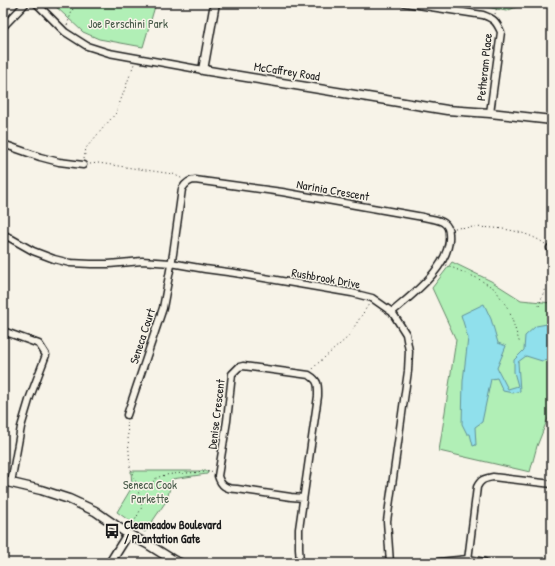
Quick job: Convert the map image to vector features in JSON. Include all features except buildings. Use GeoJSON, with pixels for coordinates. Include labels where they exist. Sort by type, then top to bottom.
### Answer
{"type":"FeatureCollection","features":[{"type":"Feature","properties":{"kind":"street"},"geometry":{"type":"LineString","coordinates":[[3,26],[26,3]]}},
{"type":"Feature","properties":{"kind":"street","name":"McCaffrey Road"},"geometry":{"type":"LineString","coordinates":[[36,3],[65,32],[87,46],[109,53],[447,110],[552,120]]}},
{"type":"Feature","properties":{"kind":"street"},"geometry":{"type":"LineString","coordinates":[[203,70],[215,3]]}},
{"type":"Feature","properties":{"kind":"street","name":"Petheram Place"},"geometry":{"type":"LineString","coordinates":[[405,3],[482,15],[492,18],[498,25],[501,32],[490,113]]}},
{"type":"Feature","properties":{"kind":"street"},"geometry":{"type":"LineString","coordinates":[[3,144],[59,162],[83,165]]}},
{"type":"Feature","properties":{"kind":"street","name":"Narinia Crescent"},"geometry":{"type":"LineString","coordinates":[[188,182],[195,180],[282,192],[423,217],[444,223],[449,229]]}},
{"type":"Feature","properties":{"kind":"street"},"geometry":{"type":"LineString","coordinates":[[171,263],[182,193],[185,184],[188,182]]}},
{"type":"Feature","properties":{"kind":"street"},"geometry":{"type":"LineString","coordinates":[[392,312],[424,284],[442,263],[450,239],[449,229]]}},
{"type":"Feature","properties":{"kind":"street","name":"Rushbrook Drive"},"geometry":{"type":"LineString","coordinates":[[3,234],[33,251],[70,263],[171,263],[352,293],[372,298],[392,312],[406,334],[409,351],[408,371],[387,521],[390,563]]}},
{"type":"Feature","properties":{"kind":"street","name":"Seneca Court"},"geometry":{"type":"LineString","coordinates":[[127,415],[163,308],[171,263]]}},
{"type":"Feature","properties":{"kind":"street"},"geometry":{"type":"LineString","coordinates":[[3,331],[39,344],[46,355],[30,397],[7,482],[41,490],[69,499],[95,511],[130,530],[149,545],[180,563]]}},
{"type":"Feature","properties":{"kind":"street","name":"Denise Crescent"},"geometry":{"type":"LineString","coordinates":[[219,470],[227,421],[232,374],[239,367],[243,366],[309,375]]}},
{"type":"Feature","properties":{"kind":"street"},"geometry":{"type":"LineString","coordinates":[[300,563],[299,529],[318,396],[318,386],[316,380],[309,375]]}},
{"type":"Feature","properties":{"kind":"street"},"geometry":{"type":"LineString","coordinates":[[219,470],[218,476],[220,481],[223,486],[230,489],[303,498]]}},
{"type":"Feature","properties":{"kind":"street"},"geometry":{"type":"LineString","coordinates":[[468,560],[477,487],[480,482],[484,479],[493,477],[552,484]]}},
{"type":"Feature","properties":{"kind":"street"},"geometry":{"type":"LineString","coordinates":[[110,563],[130,530]]}},
{"type":"Feature","properties":{"kind":"street"},"geometry":{"type":"LineString","coordinates":[[439,563],[468,560],[484,563]]}},
{"type":"Feature","properties":{"kind":"path"},"geometry":{"type":"LineString","coordinates":[[65,32],[75,3]]}},
{"type":"Feature","properties":{"kind":"path"},"geometry":{"type":"LineString","coordinates":[[494,20],[498,3]]}},
{"type":"Feature","properties":{"kind":"path"},"geometry":{"type":"LineString","coordinates":[[136,58],[116,113],[86,148],[83,165],[98,163],[173,174],[188,182]]}},
{"type":"Feature","properties":{"kind":"path"},"geometry":{"type":"LineString","coordinates":[[449,229],[498,228],[522,233],[540,240],[551,248],[550,273],[538,306]]}},
{"type":"Feature","properties":{"kind":"path"},"geometry":{"type":"LineString","coordinates":[[442,263],[477,278],[495,289],[509,310],[520,344]]}},
{"type":"Feature","properties":{"kind":"path"},"geometry":{"type":"LineString","coordinates":[[309,375],[317,364],[347,338],[372,298]]}},
{"type":"Feature","properties":{"kind":"path"},"geometry":{"type":"LineString","coordinates":[[127,415],[130,466],[142,507],[130,530]]}},
{"type":"Feature","properties":{"kind":"path"},"geometry":{"type":"LineString","coordinates":[[136,486],[146,488],[152,486],[155,480],[171,474],[206,473],[219,470]]}},
{"type":"Feature","properties":{"kind":"green space","name":"Joe Perschini Park"},"geometry":{"type":"Polygon","coordinates":[[[52,3],[156,3],[143,47],[99,39],[83,32],[52,3]]]}},
{"type":"Feature","properties":{"kind":"green space"},"geometry":{"type":"Polygon","coordinates":[[[468,3],[527,3],[506,11],[468,3]]]}},
{"type":"Feature","properties":{"kind":"green space"},"geometry":{"type":"Polygon","coordinates":[[[452,262],[491,281],[521,300],[552,303],[552,408],[537,446],[530,472],[439,451],[456,340],[432,288],[452,262]]]}},
{"type":"Feature","properties":{"kind":"green space","name":"Seneca Cook Parkette"},"geometry":{"type":"Polygon","coordinates":[[[131,471],[209,471],[207,474],[172,479],[167,500],[145,532],[117,512],[132,487],[131,471]]]}},
{"type":"Feature","properties":{"kind":"water"},"geometry":{"type":"Polygon","coordinates":[[[484,304],[491,319],[498,343],[506,346],[497,368],[508,389],[518,386],[514,372],[514,360],[524,350],[525,336],[536,326],[547,324],[552,327],[552,354],[548,360],[542,361],[526,356],[518,362],[520,391],[513,393],[503,391],[497,378],[491,379],[482,422],[475,427],[476,445],[473,446],[470,434],[467,434],[462,424],[463,381],[468,338],[461,315],[484,304]]]}},
{"type":"Feature","properties":{"kind":"place","name":"Cleameadow Boulevard / PLantation Gate"},"geometry":{"type":"Point","coordinates":[112,531]}}]}
